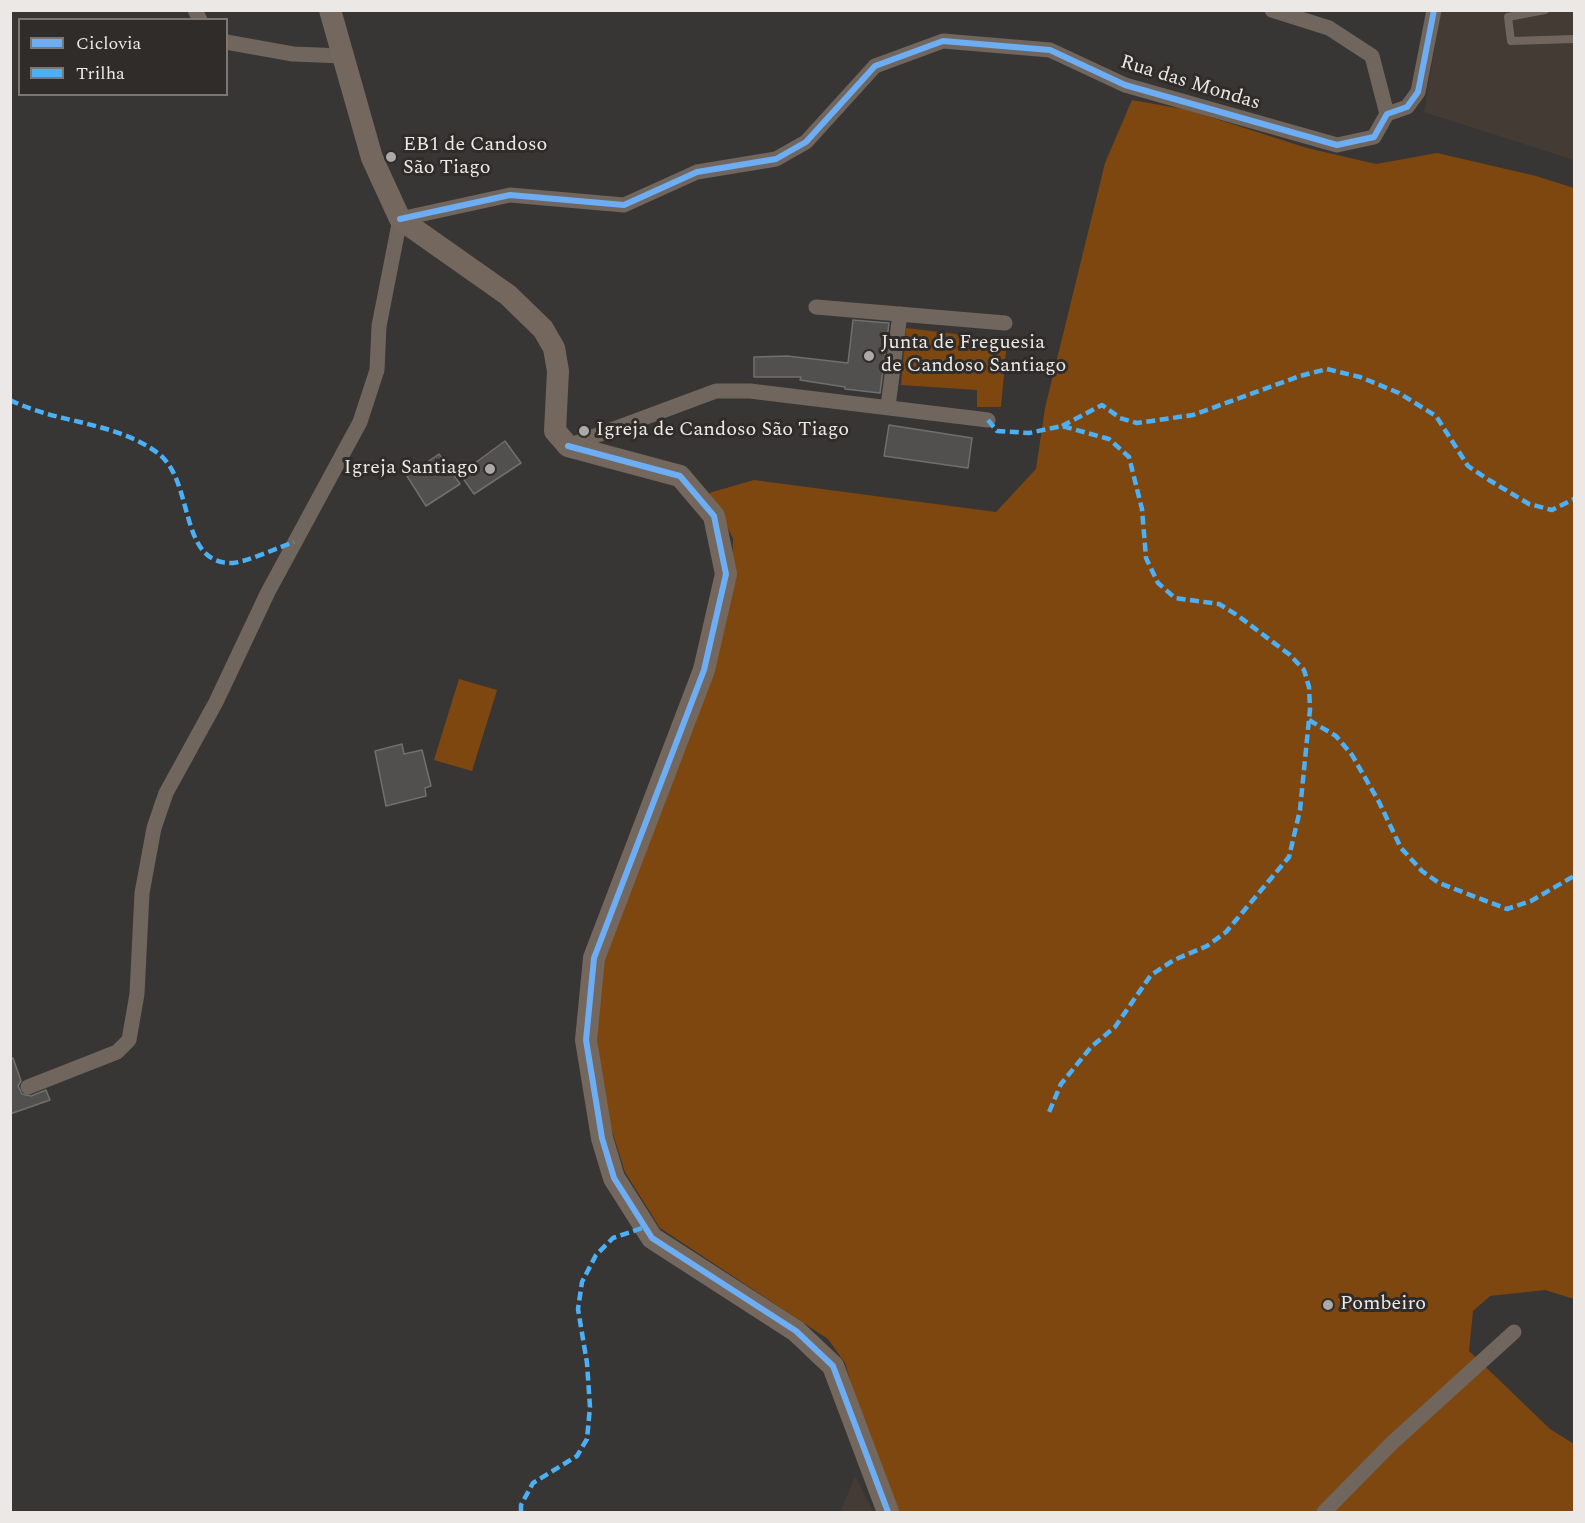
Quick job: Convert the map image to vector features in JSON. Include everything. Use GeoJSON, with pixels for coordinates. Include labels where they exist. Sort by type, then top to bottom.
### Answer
{"type":"FeatureCollection","features":[{"type":"Feature","properties":{"kind":"street"},"geometry":{"type":"LineString","coordinates":[[330,10],[372,158],[400,219],[508,295],[543,329],[554,348],[558,371],[555,431],[568,446],[680,476],[714,516],[726,574],[704,670],[594,957],[586,1040],[602,1138],[614,1178],[652,1238],[796,1331],[833,1366],[888,1512]]}},
{"type":"Feature","properties":{"kind":"street"},"geometry":{"type":"LineString","coordinates":[[1272,10],[1329,28],[1372,56],[1387,114]]}},
{"type":"Feature","properties":{"kind":"street","name":"Rua das Mondas"},"geometry":{"type":"LineString","coordinates":[[400,219],[510,195],[624,205],[698,172],[776,159],[806,142],[875,66],[943,41],[1050,50],[1125,85],[1337,145],[1374,137],[1387,114],[1407,107],[1418,92],[1434,10]]}},
{"type":"Feature","properties":{"kind":"street"},"geometry":{"type":"LineString","coordinates":[[228,42],[293,54],[343,57]]}},
{"type":"Feature","properties":{"kind":"street"},"geometry":{"type":"LineString","coordinates":[[28,1087],[117,1052],[129,1040],[137,994],[142,893],[146,866],[166,793],[216,702],[268,592],[360,422],[377,370],[380,326],[400,219]]}},
{"type":"Feature","properties":{"kind":"street"},"geometry":{"type":"LineString","coordinates":[[816,307],[1005,323]]}},
{"type":"Feature","properties":{"kind":"street"},"geometry":{"type":"LineString","coordinates":[[888,406],[900,314]]}},
{"type":"Feature","properties":{"kind":"street"},"geometry":{"type":"LineString","coordinates":[[568,446],[716,391],[750,391],[888,406],[988,420]]}},
{"type":"Feature","properties":{"kind":"street"},"geometry":{"type":"LineString","coordinates":[[1324,1512],[1392,1443],[1514,1332]]}},
{"type":"Feature","properties":{"kind":"lane"},"geometry":{"type":"LineString","coordinates":[[1545,10],[1508,17],[1511,41],[1575,39]]}},
{"type":"Feature","properties":{"kind":"shaded area"},"geometry":{"type":"Polygon","coordinates":[[[1441,11],[1574,11],[1574,160],[1424,112],[1441,11]]]}},
{"type":"Feature","properties":{"kind":"shaded area"},"geometry":{"type":"Polygon","coordinates":[[[1132,100],[1188,110],[1307,148],[1376,164],[1437,153],[1536,176],[1574,188],[1574,1299],[1545,1290],[1490,1296],[1473,1311],[1469,1351],[1550,1429],[1574,1444],[1574,1512],[897,1512],[874,1458],[845,1363],[828,1339],[660,1228],[625,1172],[605,1109],[595,1030],[605,954],[709,686],[731,595],[733,538],[709,493],[754,480],[996,512],[1036,469],[1045,408],[1105,163],[1132,100]]]}},
{"type":"Feature","properties":{"kind":"shaded area"},"geometry":{"type":"Polygon","coordinates":[[[906,328],[1007,340],[1001,407],[977,407],[977,390],[901,385],[906,328]]]}},
{"type":"Feature","properties":{"kind":"shaded area"},"geometry":{"type":"Polygon","coordinates":[[[459,679],[497,690],[472,771],[434,760],[459,679]]]}},
{"type":"Feature","properties":{"kind":"shaded area"},"geometry":{"type":"Polygon","coordinates":[[[855,1476],[872,1510],[874,1512],[840,1512],[855,1476]]]}},
{"type":"Feature","properties":{"kind":"building"},"geometry":{"type":"Polygon","coordinates":[[[853,320],[889,323],[880,393],[800,380],[801,377],[754,377],[754,357],[787,356],[848,363],[853,320]]]}},
{"type":"Feature","properties":{"kind":"building"},"geometry":{"type":"Polygon","coordinates":[[[889,425],[972,438],[968,468],[884,456],[889,425]]]}},
{"type":"Feature","properties":{"kind":"building","name":"Igreja Santiago"},"geometry":{"type":"Polygon","coordinates":[[[505,441],[521,463],[474,494],[460,474],[505,441]]]}},
{"type":"Feature","properties":{"kind":"building"},"geometry":{"type":"Polygon","coordinates":[[[439,454],[460,484],[426,506],[407,476],[439,454]]]}},
{"type":"Feature","properties":{"kind":"building"},"geometry":{"type":"Polygon","coordinates":[[[402,744],[404,754],[422,750],[431,786],[425,788],[426,796],[386,806],[375,751],[402,744]]]}},
{"type":"Feature","properties":{"kind":"building"},"geometry":{"type":"Polygon","coordinates":[[[10,1058],[13,1058],[21,1081],[18,1086],[22,1094],[31,1096],[46,1090],[50,1100],[10,1114],[10,1058]]]}},
{"type":"Feature","properties":{"kind":"marked path"},"geometry":{"type":"LineString","coordinates":[[1062,426],[1102,405],[1120,418],[1137,423],[1193,415],[1300,376],[1327,369],[1360,377],[1399,393],[1436,416],[1468,466],[1529,504],[1552,510],[1574,499]]}},
{"type":"Feature","properties":{"kind":"marked path"},"geometry":{"type":"LineString","coordinates":[[10,400],[47,414],[124,435],[159,454],[170,467],[178,484],[195,537],[203,551],[216,560],[239,562],[294,542]]}},
{"type":"Feature","properties":{"kind":"marked path"},"geometry":{"type":"LineString","coordinates":[[988,420],[997,431],[1029,433],[1062,426],[1109,439],[1129,457],[1142,509],[1146,558],[1158,583],[1175,598],[1219,604],[1237,615],[1290,655],[1304,670],[1309,687],[1310,709],[1300,810],[1289,857],[1226,932],[1207,946],[1174,960],[1151,975],[1115,1027],[1091,1047],[1061,1084],[1049,1112]]}},
{"type":"Feature","properties":{"kind":"marked path"},"geometry":{"type":"LineString","coordinates":[[1309,720],[1336,736],[1352,755],[1379,802],[1401,848],[1422,871],[1439,883],[1507,909],[1531,901],[1574,876]]}},
{"type":"Feature","properties":{"kind":"marked path"},"geometry":{"type":"LineString","coordinates":[[521,1512],[521,1505],[533,1483],[577,1456],[587,1439],[590,1407],[587,1363],[578,1309],[582,1282],[596,1255],[613,1238],[645,1227]]}},
{"type":"Feature","properties":{"kind":"cycle path"},"geometry":{"type":"LineString","coordinates":[[400,219],[510,195],[624,205],[697,172],[776,159],[806,142],[875,66],[943,41],[1050,50],[1125,85],[1337,145],[1374,137],[1387,114],[1407,107],[1418,92],[1434,10]]}},
{"type":"Feature","properties":{"kind":"cycle path"},"geometry":{"type":"LineString","coordinates":[[568,446],[680,476],[714,516],[726,574],[704,670],[594,958],[586,1040],[602,1138],[614,1178],[652,1238],[796,1331],[833,1366],[888,1512]]}},
{"type":"Feature","properties":{"kind":"place","name":"EB1 de Candoso São Tiago"},"geometry":{"type":"Point","coordinates":[391,157]}},
{"type":"Feature","properties":{"kind":"place","name":"Junta de Freguesia de Candoso Santiago"},"geometry":{"type":"Point","coordinates":[869,356]}},
{"type":"Feature","properties":{"kind":"place","name":"Igreja de Candoso São Tiago"},"geometry":{"type":"Point","coordinates":[584,431]}},
{"type":"Feature","properties":{"kind":"place","name":"Igreja Santiago"},"geometry":{"type":"Point","coordinates":[490,469]}},
{"type":"Feature","properties":{"kind":"place","name":"Pombeiro"},"geometry":{"type":"Point","coordinates":[1328,1305]}}]}
